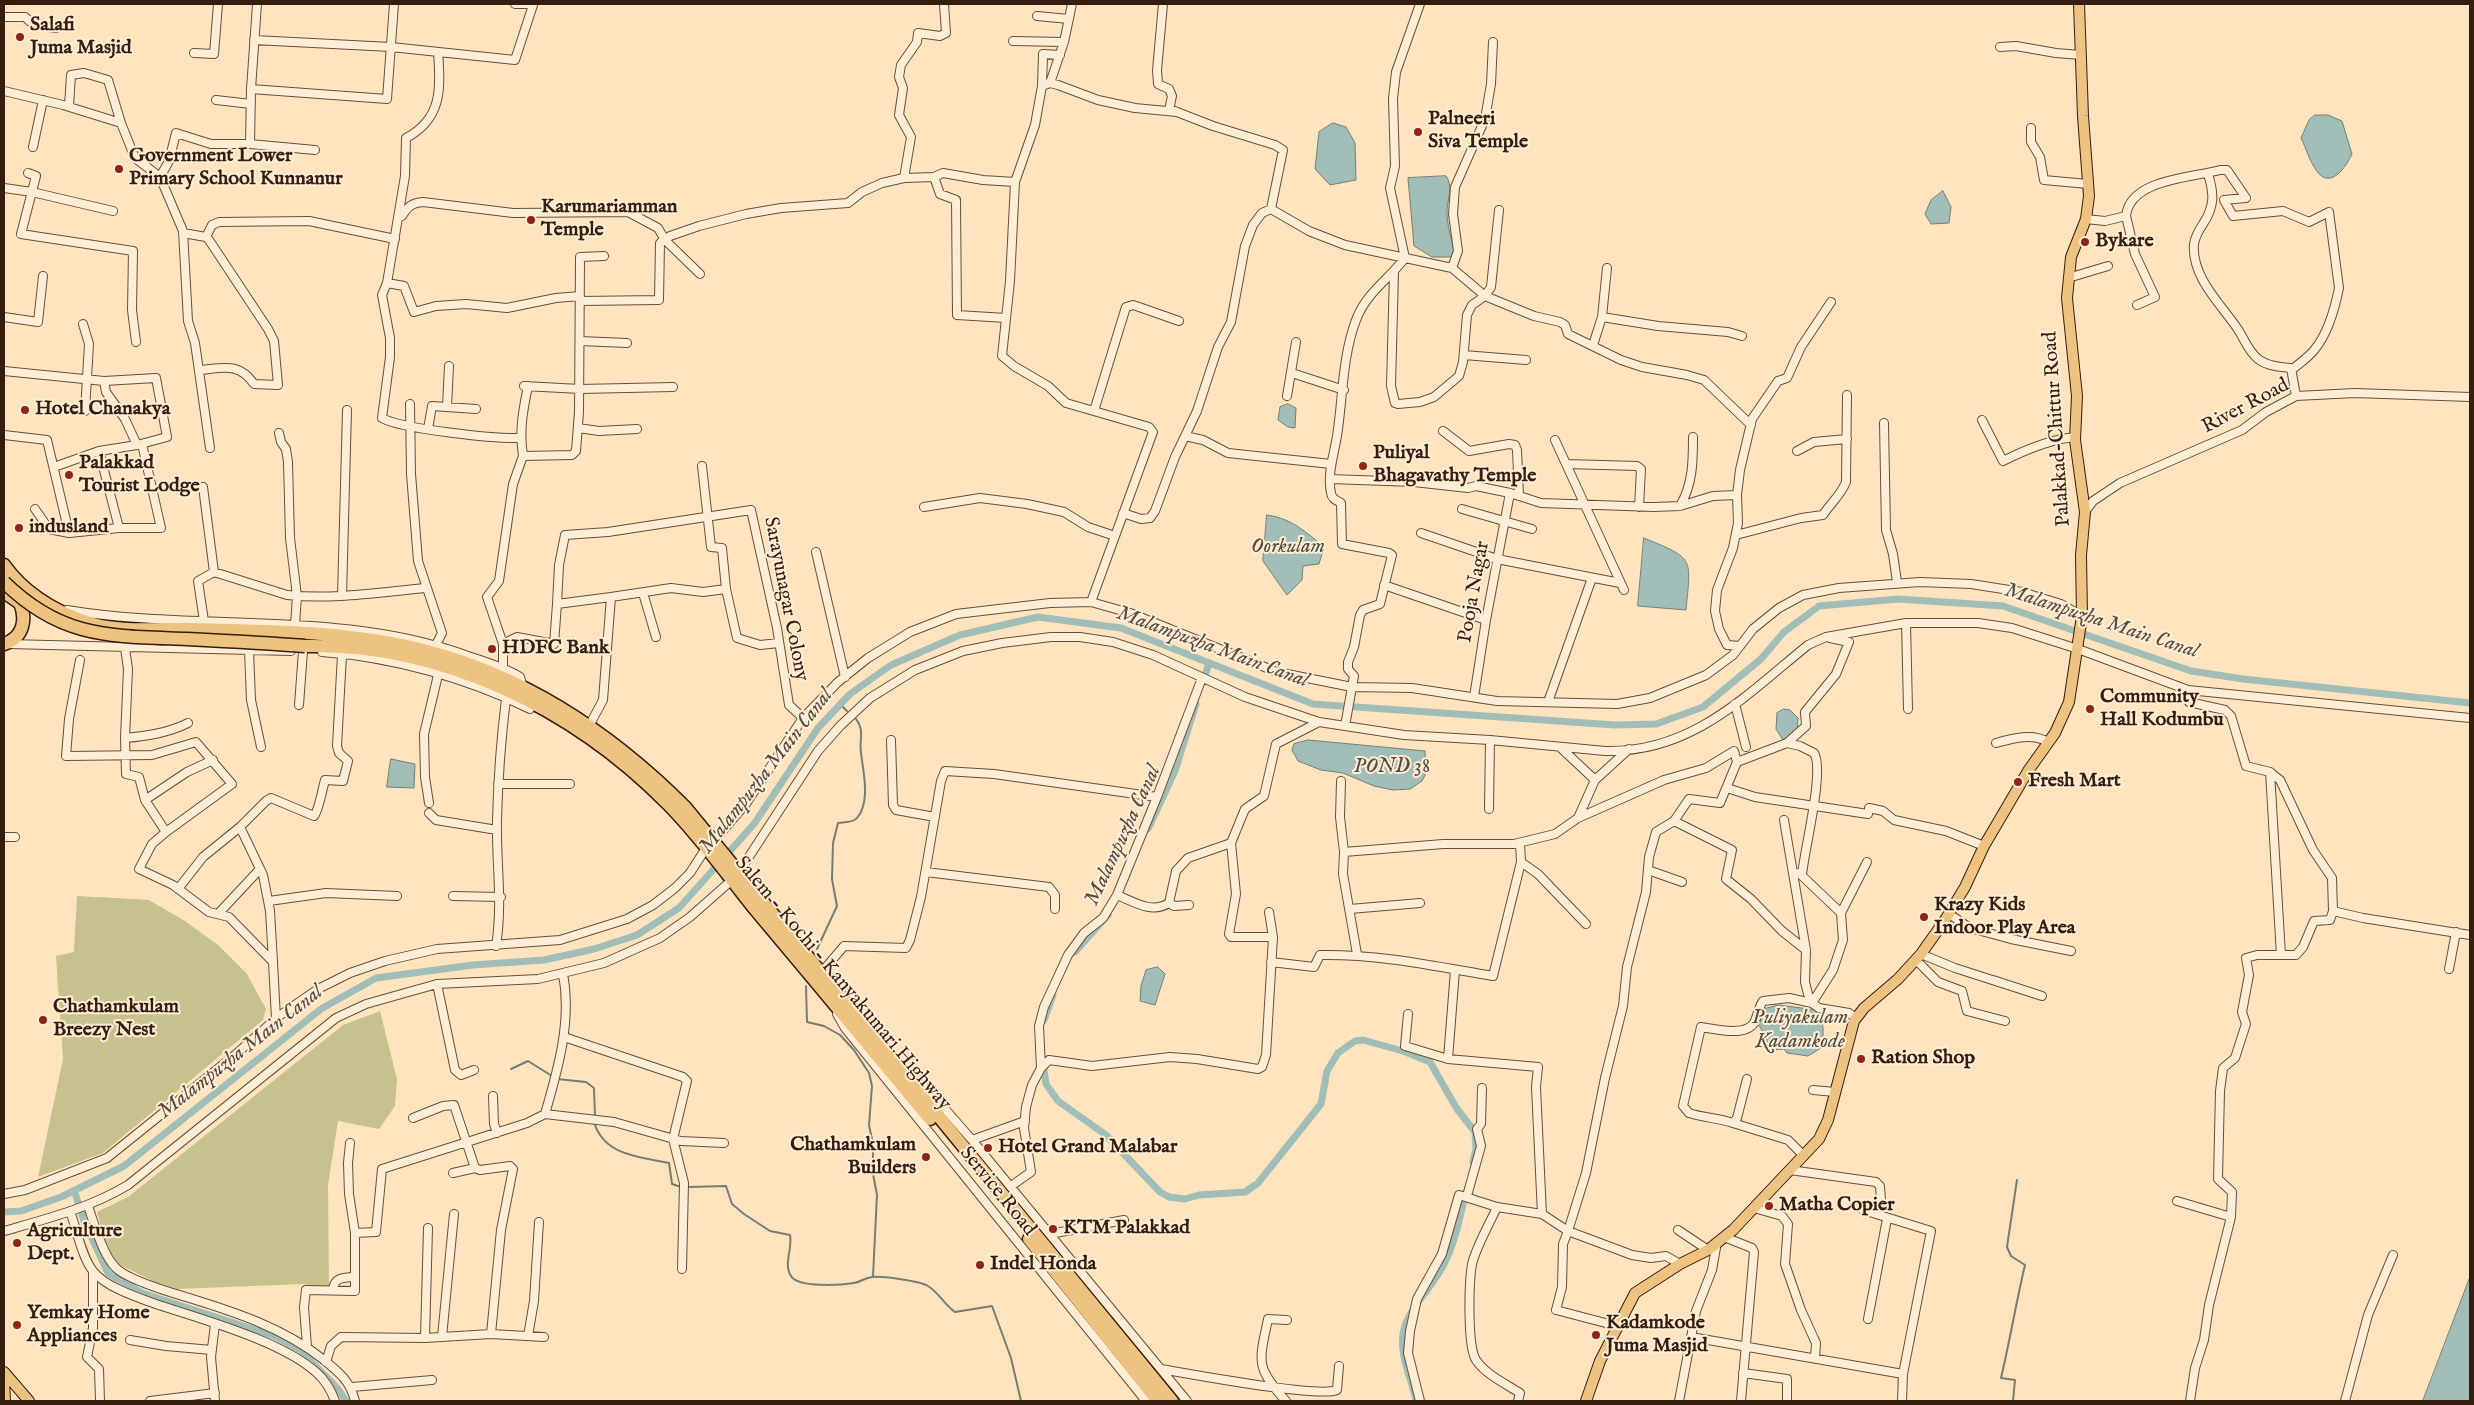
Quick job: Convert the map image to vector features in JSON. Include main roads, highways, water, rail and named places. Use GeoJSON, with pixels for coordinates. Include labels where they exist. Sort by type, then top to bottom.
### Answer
{"type":"FeatureCollection","features":[{"type":"Feature","properties":{"kind":"highway","name":"Salem - Kochi - Kanyakumari Highway"},"geometry":{"type":"LineString","coordinates":[[6,574],[53,608],[87,622],[117,628],[266,631],[371,640],[428,651],[500,676],[559,705],[653,775],[686,807],[710,845]]}},
{"type":"Feature","properties":{"kind":"highway","name":"Salem - Kochi - Kanyakumari Highway"},"geometry":{"type":"LineString","coordinates":[[6,574],[18,596],[49,617],[84,631],[106,636],[362,648],[406,656],[457,670],[518,695],[572,725],[594,740],[669,804],[710,845]]}},
{"type":"Feature","properties":{"kind":"highway"},"geometry":{"type":"LineString","coordinates":[[16,598],[28,591]]}},
{"type":"Feature","properties":{"kind":"highway"},"geometry":{"type":"LineString","coordinates":[[4,592],[16,598],[24,612],[24,620],[17,636],[4,644]]}},
{"type":"Feature","properties":{"kind":"highway"},"geometry":{"type":"LineString","coordinates":[[710,845],[735,876]]}},
{"type":"Feature","properties":{"kind":"highway","name":"Salem - Kochi - Kanyakumari Highway"},"geometry":{"type":"LineString","coordinates":[[735,876],[821,972],[1172,1401]]}},
{"type":"Feature","properties":{"kind":"highway","name":"Salem - Kochi - Kanyakumari Highway"},"geometry":{"type":"LineString","coordinates":[[735,876],[830,999],[1004,1209],[1158,1401]]}},
{"type":"Feature","properties":{"kind":"main road","name":"Palakkad-Chittur Road"},"geometry":{"type":"LineString","coordinates":[[1586,1401],[1600,1361],[1635,1293],[1680,1264],[1708,1250],[1754,1208],[1819,1139],[1828,1120],[1849,1036],[1856,1018],[1864,1008],[1919,956],[1949,914],[1965,887],[1984,846],[2028,771],[2048,742],[2069,702],[2082,616],[2081,554],[2085,512],[2075,437],[2077,396],[2068,318],[2068,278],[2071,257],[2086,219],[2088,184],[2082,116],[2079,4]]}},
{"type":"Feature","properties":{"kind":"main road"},"geometry":{"type":"LineString","coordinates":[[4,1372],[29,1401]]}},
{"type":"Feature","properties":{"kind":"main road"},"geometry":{"type":"LineString","coordinates":[[4,1380],[5,1401]]}},
{"type":"Feature","properties":{"kind":"water"},"geometry":{"type":"Polygon","coordinates":[[[2315,115],[2328,115],[2342,121],[2352,154],[2342,170],[2332,178],[2321,176],[2316,170],[2301,138],[2309,120],[2315,115]]]}},
{"type":"Feature","properties":{"kind":"water"},"geometry":{"type":"Polygon","coordinates":[[[1333,123],[1346,127],[1355,143],[1356,180],[1330,185],[1315,169],[1319,132],[1333,123]]]}},
{"type":"Feature","properties":{"kind":"water"},"geometry":{"type":"Polygon","coordinates":[[[1446,176],[1450,184],[1447,211],[1448,221],[1455,252],[1450,257],[1432,257],[1414,246],[1408,178],[1446,176]]]}},
{"type":"Feature","properties":{"kind":"water"},"geometry":{"type":"Polygon","coordinates":[[[1943,191],[1951,207],[1949,223],[1931,224],[1925,214],[1931,200],[1943,191]]]}},
{"type":"Feature","properties":{"kind":"water"},"geometry":{"type":"Polygon","coordinates":[[[1288,404],[1296,408],[1295,428],[1288,427],[1278,420],[1280,407],[1288,404]]]}},
{"type":"Feature","properties":{"kind":"water","name":"Oorkulam"},"geometry":{"type":"Polygon","coordinates":[[[1267,515],[1291,522],[1324,547],[1319,564],[1303,566],[1302,580],[1287,595],[1263,561],[1267,515]]]}},
{"type":"Feature","properties":{"kind":"water"},"geometry":{"type":"Polygon","coordinates":[[[1644,538],[1673,551],[1686,562],[1689,579],[1686,610],[1638,606],[1644,538]]]}},
{"type":"Feature","properties":{"kind":"water"},"geometry":{"type":"Polygon","coordinates":[[[1784,709],[1790,710],[1798,718],[1797,733],[1783,740],[1776,729],[1777,713],[1784,709]]]}},
{"type":"Feature","properties":{"kind":"water","name":"POND 38"},"geometry":{"type":"Polygon","coordinates":[[[1308,740],[1425,751],[1426,773],[1422,781],[1410,789],[1393,790],[1374,786],[1343,773],[1321,770],[1298,761],[1292,750],[1294,744],[1308,740]]]}},
{"type":"Feature","properties":{"kind":"water"},"geometry":{"type":"Polygon","coordinates":[[[391,759],[415,764],[414,788],[387,787],[391,759]]]}},
{"type":"Feature","properties":{"kind":"water"},"geometry":{"type":"Polygon","coordinates":[[[1158,967],[1165,974],[1155,1005],[1140,1001],[1141,986],[1146,970],[1158,967]]]}},
{"type":"Feature","properties":{"kind":"water","name":"Puliyakulam Kadamkode"},"geometry":{"type":"Polygon","coordinates":[[[1779,1005],[1816,1010],[1823,1028],[1821,1048],[1808,1056],[1787,1053],[1784,1049],[1772,1050],[1759,1025],[1764,1009],[1779,1005]]]}},
{"type":"Feature","properties":{"kind":"water"},"geometry":{"type":"Polygon","coordinates":[[[2470,1277],[2470,1401],[2423,1401],[2470,1277]]]}},
{"type":"Feature","properties":{"kind":"waterway","name":"Malampuzha Main Canal"},"geometry":{"type":"LineString","coordinates":[[4,1212],[21,1211],[61,1197],[124,1166],[321,1009],[376,978],[473,965],[544,960],[594,949],[637,935],[679,908],[754,824],[818,728],[850,694],[891,665],[960,635],[1038,617],[1121,628],[1313,704],[1615,725],[1656,724],[1703,707],[1761,659],[1784,632],[1819,606],[1898,599],[2003,606],[2191,671],[2243,679],[2470,703]]}},
{"type":"Feature","properties":{"kind":"waterway","name":"Malampuzha Canal"},"geometry":{"type":"LineString","coordinates":[[1203,682],[1209,663]]}},
{"type":"Feature","properties":{"kind":"waterway"},"geometry":{"type":"LineString","coordinates":[[840,704],[847,711]]}},
{"type":"Feature","properties":{"kind":"waterway","name":"Malampuzha Canal"},"geometry":{"type":"LineString","coordinates":[[1148,829],[1175,771],[1196,704]]}},
{"type":"Feature","properties":{"kind":"waterway"},"geometry":{"type":"LineString","coordinates":[[817,949],[837,906],[832,879],[833,843],[838,823],[855,820],[864,804],[865,786],[861,731],[856,719]]}},
{"type":"Feature","properties":{"kind":"waterway","name":"Malampuzha Canal"},"geometry":{"type":"LineString","coordinates":[[1075,952],[1108,915]]}},
{"type":"Feature","properties":{"kind":"waterway"},"geometry":{"type":"LineString","coordinates":[[806,986],[807,1022],[824,1026],[840,1035],[854,1050],[869,1073],[872,1086],[869,1125],[873,1144],[873,1174],[877,1195],[873,1276]]}},
{"type":"Feature","properties":{"kind":"waterway","name":"Malampuzha Canal"},"geometry":{"type":"LineString","coordinates":[[1044,1020],[1053,995]]}},
{"type":"Feature","properties":{"kind":"waterway","name":"Malampuzha Canal"},"geometry":{"type":"LineString","coordinates":[[1043,1063],[1046,1084],[1058,1101],[1106,1135],[1160,1192],[1169,1197],[1185,1199],[1199,1195],[1245,1192],[1258,1183],[1321,1104],[1327,1071],[1338,1053],[1355,1041],[1363,1040],[1403,1051],[1430,1062],[1457,1109],[1475,1132],[1476,1149],[1473,1162]]}},
{"type":"Feature","properties":{"kind":"waterway"},"geometry":{"type":"LineString","coordinates":[[511,1069],[528,1061],[552,1076]]}},
{"type":"Feature","properties":{"kind":"waterway"},"geometry":{"type":"LineString","coordinates":[[557,1079],[586,1082],[594,1088],[595,1116]]}},
{"type":"Feature","properties":{"kind":"waterway"},"geometry":{"type":"LineString","coordinates":[[595,1125],[600,1135],[616,1149],[636,1157],[669,1163],[672,1184],[681,1187]]}},
{"type":"Feature","properties":{"kind":"waterway"},"geometry":{"type":"LineString","coordinates":[[2013,1401],[2015,1380],[2001,1378],[2025,1265],[2011,1256],[2007,1247],[2017,1180]]}},
{"type":"Feature","properties":{"kind":"waterway"},"geometry":{"type":"LineString","coordinates":[[689,1187],[726,1186],[732,1204],[744,1214],[770,1231],[790,1235],[788,1266],[791,1276],[795,1280],[811,1284],[830,1285],[854,1283],[872,1277],[901,1279],[928,1286],[955,1312],[992,1306],[1011,1358],[1021,1401]]}},
{"type":"Feature","properties":{"kind":"waterway"},"geometry":{"type":"LineString","coordinates":[[74,1190],[84,1221],[108,1273],[142,1293],[274,1336],[300,1350],[338,1389],[346,1401]]}},
{"type":"Feature","properties":{"kind":"waterway","name":"Malampuzha Canal"},"geometry":{"type":"LineString","coordinates":[[1416,1401],[1403,1352],[1405,1325],[1409,1316],[1435,1280],[1449,1254],[1466,1192]]}},
{"type":"Feature","properties":{"kind":"place","name":"Salafi Juma Masjid"},"geometry":{"type":"Point","coordinates":[20,37]}},
{"type":"Feature","properties":{"kind":"place","name":"Palneeri Siva Temple"},"geometry":{"type":"Point","coordinates":[1418,132]}},
{"type":"Feature","properties":{"kind":"place","name":"Government Lower Primary School Kunnanur"},"geometry":{"type":"Point","coordinates":[119,169]}},
{"type":"Feature","properties":{"kind":"place","name":"Karumariamman Temple"},"geometry":{"type":"Point","coordinates":[531,220]}},
{"type":"Feature","properties":{"kind":"place","name":"Bykare"},"geometry":{"type":"Point","coordinates":[2085,242]}},
{"type":"Feature","properties":{"kind":"place","name":"Hotel Chanakya"},"geometry":{"type":"Point","coordinates":[25,410]}},
{"type":"Feature","properties":{"kind":"place","name":"Puliyal Bhagavathy Temple"},"geometry":{"type":"Point","coordinates":[1363,466]}},
{"type":"Feature","properties":{"kind":"place","name":"Palakkad Tourist Lodge"},"geometry":{"type":"Point","coordinates":[69,475]}},
{"type":"Feature","properties":{"kind":"place","name":"indusland"},"geometry":{"type":"Point","coordinates":[19,528]}},
{"type":"Feature","properties":{"kind":"place","name":"HDFC Bank"},"geometry":{"type":"Point","coordinates":[492,649]}},
{"type":"Feature","properties":{"kind":"place","name":"Community Hall Kodumbu"},"geometry":{"type":"Point","coordinates":[2090,709]}},
{"type":"Feature","properties":{"kind":"place","name":"Fresh Mart"},"geometry":{"type":"Point","coordinates":[2018,782]}},
{"type":"Feature","properties":{"kind":"place","name":"Krazy Kids Indoor Play Area"},"geometry":{"type":"Point","coordinates":[1924,917]}},
{"type":"Feature","properties":{"kind":"place","name":"Chathamkulam Breezy Nest"},"geometry":{"type":"Point","coordinates":[43,1020]}},
{"type":"Feature","properties":{"kind":"place","name":"Ration Shop"},"geometry":{"type":"Point","coordinates":[1861,1059]}},
{"type":"Feature","properties":{"kind":"place","name":"Hotel Grand Malabar"},"geometry":{"type":"Point","coordinates":[988,1148]}},
{"type":"Feature","properties":{"kind":"place","name":"Chathamkulam Builders"},"geometry":{"type":"Point","coordinates":[926,1157]}},
{"type":"Feature","properties":{"kind":"place","name":"Matha Copier"},"geometry":{"type":"Point","coordinates":[1769,1206]}},
{"type":"Feature","properties":{"kind":"place","name":"KTM Palakkad"},"geometry":{"type":"Point","coordinates":[1053,1229]}},
{"type":"Feature","properties":{"kind":"place","name":"Agriculture Dept."},"geometry":{"type":"Point","coordinates":[17,1243]}},
{"type":"Feature","properties":{"kind":"place","name":"Indel Honda"},"geometry":{"type":"Point","coordinates":[980,1265]}},
{"type":"Feature","properties":{"kind":"place","name":"Yemkay Home Appliances"},"geometry":{"type":"Point","coordinates":[17,1325]}},
{"type":"Feature","properties":{"kind":"place","name":"Kadamkode Juma Masjid"},"geometry":{"type":"Point","coordinates":[1596,1335]}}]}
